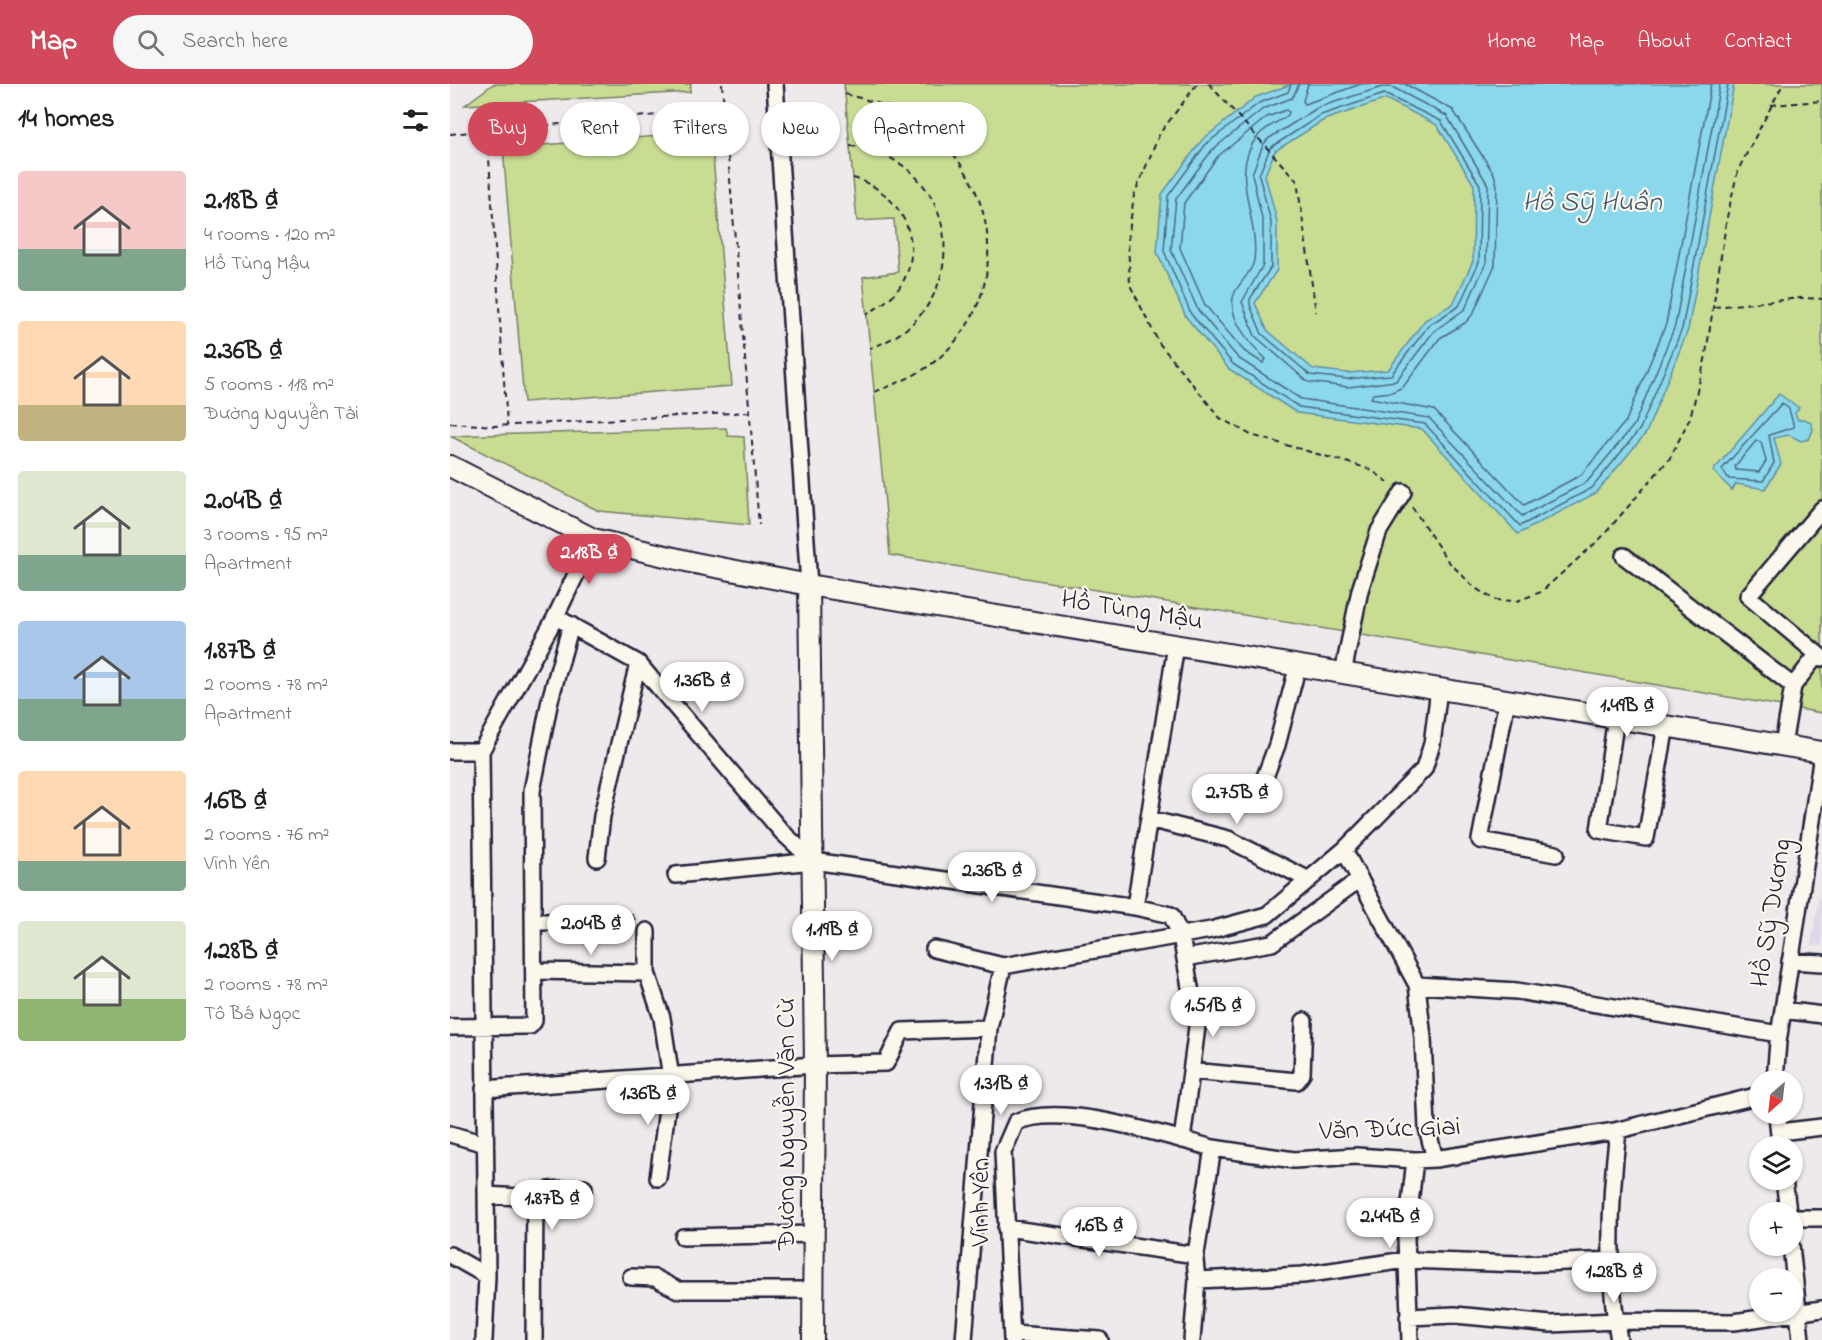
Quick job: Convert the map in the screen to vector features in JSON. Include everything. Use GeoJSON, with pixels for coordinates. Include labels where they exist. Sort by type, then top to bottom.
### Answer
{"type":"FeatureCollection","features":[{"type":"Feature","properties":{"kind":"main road","name":"Hồ Tùng Mậu"},"geometry":{"type":"LineString","coordinates":[[450,466],[593,538],[695,563],[809,585],[1783,745],[1822,754]]}},
{"type":"Feature","properties":{"kind":"main road","name":"Đường Nguyễn Văn Cừ"},"geometry":{"type":"LineString","coordinates":[[809,585],[815,1065],[813,1340]]}},
{"type":"Feature","properties":{"kind":"street"},"geometry":{"type":"LineString","coordinates":[[775,84],[809,585]]}},
{"type":"Feature","properties":{"kind":"street"},"geometry":{"type":"LineString","coordinates":[[1343,673],[1360,590],[1379,531],[1402,492]]}},
{"type":"Feature","properties":{"kind":"street"},"geometry":{"type":"LineString","coordinates":[[1783,745],[1793,686],[1820,656],[1748,596],[1822,509]]}},
{"type":"Feature","properties":{"kind":"street"},"geometry":{"type":"LineString","coordinates":[[484,1340],[487,1275],[482,751],[555,618],[593,538]]}},
{"type":"Feature","properties":{"kind":"street"},"geometry":{"type":"LineString","coordinates":[[1624,556],[1793,686]]}},
{"type":"Feature","properties":{"kind":"street"},"geometry":{"type":"LineString","coordinates":[[555,618],[638,663],[782,832],[813,861]]}},
{"type":"Feature","properties":{"kind":"street"},"geometry":{"type":"LineString","coordinates":[[450,1027],[532,1024],[535,922],[532,791],[550,700],[571,625]]}},
{"type":"Feature","properties":{"kind":"street"},"geometry":{"type":"LineString","coordinates":[[1135,908],[1176,645]]}},
{"type":"Feature","properties":{"kind":"street"},"geometry":{"type":"LineString","coordinates":[[597,858],[602,816],[638,663]]}},
{"type":"Feature","properties":{"kind":"street"},"geometry":{"type":"LineString","coordinates":[[1263,782],[1277,745],[1298,665]]}},
{"type":"Feature","properties":{"kind":"street"},"geometry":{"type":"LineString","coordinates":[[934,949],[1003,966],[1181,936],[1267,915],[1344,850],[1424,769],[1432,744],[1439,689]]}},
{"type":"Feature","properties":{"kind":"street"},"geometry":{"type":"LineString","coordinates":[[1508,700],[1480,840],[1556,854]]}},
{"type":"Feature","properties":{"kind":"street"},"geometry":{"type":"LineString","coordinates":[[1616,718],[1599,830],[1646,838],[1666,726]]}},
{"type":"Feature","properties":{"kind":"street"},"geometry":{"type":"LineString","coordinates":[[450,751],[482,751]]}},
{"type":"Feature","properties":{"kind":"street","name":"Hồ Sỹ Dương"},"geometry":{"type":"LineString","coordinates":[[1776,1070],[1779,1034],[1822,754]]}},
{"type":"Feature","properties":{"kind":"street"},"geometry":{"type":"LineString","coordinates":[[1149,819],[1221,836],[1309,880]]}},
{"type":"Feature","properties":{"kind":"street"},"geometry":{"type":"LineString","coordinates":[[1344,850],[1417,985],[1423,1038],[1427,1128],[1435,1159]]}},
{"type":"Feature","properties":{"kind":"street"},"geometry":{"type":"LineString","coordinates":[[676,875],[813,861],[1172,915],[1181,936],[1197,1027],[1182,1140]]}},
{"type":"Feature","properties":{"kind":"street"},"geometry":{"type":"LineString","coordinates":[[1185,958],[1272,943],[1360,879]]}},
{"type":"Feature","properties":{"kind":"street"},"geometry":{"type":"LineString","coordinates":[[535,922],[626,922]]}},
{"type":"Feature","properties":{"kind":"street"},"geometry":{"type":"LineString","coordinates":[[647,931],[647,974],[662,1018],[671,1078],[658,1178]]}},
{"type":"Feature","properties":{"kind":"street"},"geometry":{"type":"LineString","coordinates":[[1790,961],[1822,963]]}},
{"type":"Feature","properties":{"kind":"street"},"geometry":{"type":"LineString","coordinates":[[964,1340],[989,1028],[1003,966]]}},
{"type":"Feature","properties":{"kind":"street"},"geometry":{"type":"LineString","coordinates":[[535,971],[647,974]]}},
{"type":"Feature","properties":{"kind":"street"},"geometry":{"type":"LineString","coordinates":[[1417,985],[1517,991],[1779,1034]]}},
{"type":"Feature","properties":{"kind":"street"},"geometry":{"type":"LineString","coordinates":[[1783,1010],[1822,1016]]}},
{"type":"Feature","properties":{"kind":"street"},"geometry":{"type":"LineString","coordinates":[[1192,1071],[1297,1081],[1302,1074],[1304,1021]]}},
{"type":"Feature","properties":{"kind":"street"},"geometry":{"type":"LineString","coordinates":[[484,1089],[671,1078],[815,1065],[886,1063],[902,1031],[989,1028]]}},
{"type":"Feature","properties":{"kind":"street","name":"Văn Đức Giai"},"geometry":{"type":"LineString","coordinates":[[1212,1148],[1294,1160],[1356,1156],[1435,1159],[1618,1130],[1749,1098]]}},
{"type":"Feature","properties":{"kind":"street","name":"Vĩnh Yên"},"geometry":{"type":"LineString","coordinates":[[1013,1337],[1003,1152],[1016,1122],[1030,1116],[1107,1120],[1212,1148]]}},
{"type":"Feature","properties":{"kind":"street"},"geometry":{"type":"LineString","coordinates":[[1790,1136],[1822,1127]]}},
{"type":"Feature","properties":{"kind":"street"},"geometry":{"type":"LineString","coordinates":[[1618,1130],[1612,1178],[1611,1260],[1619,1340]]}},
{"type":"Feature","properties":{"kind":"street"},"geometry":{"type":"LineString","coordinates":[[450,1134],[485,1144]]}},
{"type":"Feature","properties":{"kind":"street"},"geometry":{"type":"LineString","coordinates":[[1192,1340],[1197,1280],[1196,1256],[1212,1148]]}},
{"type":"Feature","properties":{"kind":"street"},"geometry":{"type":"LineString","coordinates":[[1410,1340],[1406,1260],[1407,1220],[1415,1160]]}},
{"type":"Feature","properties":{"kind":"street"},"geometry":{"type":"LineString","coordinates":[[486,1195],[519,1197],[549,1190],[584,1188]]}},
{"type":"Feature","properties":{"kind":"street"},"geometry":{"type":"LineString","coordinates":[[534,1340],[535,1194]]}},
{"type":"Feature","properties":{"kind":"street"},"geometry":{"type":"LineString","coordinates":[[1803,1218],[1822,1218]]}},
{"type":"Feature","properties":{"kind":"street"},"geometry":{"type":"LineString","coordinates":[[1006,1228],[1196,1256]]}},
{"type":"Feature","properties":{"kind":"street"},"geometry":{"type":"LineString","coordinates":[[683,1236],[813,1234]]}},
{"type":"Feature","properties":{"kind":"street"},"geometry":{"type":"LineString","coordinates":[[450,1255],[487,1275]]}},
{"type":"Feature","properties":{"kind":"street"},"geometry":{"type":"LineString","coordinates":[[1197,1280],[1303,1275],[1406,1260],[1514,1264],[1611,1260]]}},
{"type":"Feature","properties":{"kind":"street"},"geometry":{"type":"LineString","coordinates":[[631,1277],[656,1278],[678,1290],[813,1290]]}},
{"type":"Feature","properties":{"kind":"street"},"geometry":{"type":"LineString","coordinates":[[1803,1311],[1822,1309]]}},
{"type":"Feature","properties":{"kind":"street"},"geometry":{"type":"LineString","coordinates":[[1408,1317],[1455,1315],[1551,1324],[1616,1321],[1734,1322],[1749,1319]]}},
{"type":"Feature","properties":{"kind":"street"},"geometry":{"type":"LineString","coordinates":[[1800,1322],[1801,1340]]}},
{"type":"Feature","properties":{"kind":"street"},"geometry":{"type":"LineString","coordinates":[[1013,1337],[1100,1340]]}},
{"type":"Feature","properties":{"kind":"path"},"geometry":{"type":"LineString","coordinates":[[722,84],[723,102]]}},
{"type":"Feature","properties":{"kind":"path"},"geometry":{"type":"LineString","coordinates":[[1197,84],[1160,133],[1134,195],[1128,240],[1130,285],[1159,343],[1220,418],[1251,435],[1370,469],[1402,492],[1447,560],[1475,588],[1495,600],[1517,601],[1541,591],[1601,538],[1670,458],[1690,418],[1705,360],[1727,217],[1738,170],[1783,84]]}},
{"type":"Feature","properties":{"kind":"path"},"geometry":{"type":"LineString","coordinates":[[1209,84],[1297,181],[1316,312]]}},
{"type":"Feature","properties":{"kind":"path"},"geometry":{"type":"LineString","coordinates":[[845,94],[879,104],[921,123],[955,152],[978,191],[989,235],[985,281],[968,323],[938,358],[899,382],[874,392]]}},
{"type":"Feature","properties":{"kind":"path"},"geometry":{"type":"LineString","coordinates":[[1770,105],[1822,101]]}},
{"type":"Feature","properties":{"kind":"path"},"geometry":{"type":"LineString","coordinates":[[548,124],[652,115]]}},
{"type":"Feature","properties":{"kind":"path"},"geometry":{"type":"LineString","coordinates":[[450,134],[468,132]]}},
{"type":"Feature","properties":{"kind":"path"},"geometry":{"type":"LineString","coordinates":[[850,146],[865,148],[896,160],[921,182],[939,210],[946,242],[943,274],[930,304],[908,329],[870,348]]}},
{"type":"Feature","properties":{"kind":"path"},"geometry":{"type":"LineString","coordinates":[[489,156],[507,425]]}},
{"type":"Feature","properties":{"kind":"path"},"geometry":{"type":"LineString","coordinates":[[728,156],[759,525]]}},
{"type":"Feature","properties":{"kind":"path"},"geometry":{"type":"LineString","coordinates":[[853,178],[879,188],[896,203],[906,222],[911,243],[909,266],[899,287],[884,304],[866,315]]}},
{"type":"Feature","properties":{"kind":"path"},"geometry":{"type":"LineString","coordinates":[[1714,307],[1801,298],[1822,299]]}},
{"type":"Feature","properties":{"kind":"path"},"geometry":{"type":"LineString","coordinates":[[450,423],[472,426],[507,425],[750,412]]}},
{"type":"Feature","properties":{"kind":"shaded area"},"geometry":{"type":"Polygon","coordinates":[[[1822,881],[1822,946],[1811,945],[1822,881]]]}},
{"type":"Feature","properties":{"kind":"green space"},"geometry":{"type":"Polygon","coordinates":[[[493,84],[691,84],[690,92],[517,102],[469,102],[493,84]]]}},
{"type":"Feature","properties":{"kind":"green space"},"geometry":{"type":"Polygon","coordinates":[[[844,84],[1822,84],[1822,713],[890,555],[863,277],[898,272],[894,219],[857,221],[844,84]]]}},
{"type":"Feature","properties":{"kind":"green space"},"geometry":{"type":"Polygon","coordinates":[[[640,137],[652,137],[652,156],[713,156],[732,386],[524,402],[504,156],[548,156],[548,145],[560,144],[560,156],[640,156],[640,137]]]}},
{"type":"Feature","properties":{"kind":"green space"},"geometry":{"type":"Polygon","coordinates":[[[726,428],[728,436],[744,437],[749,525],[599,511],[450,436],[726,428]]]}},
{"type":"Feature","properties":{"kind":"water","name":"Hồ Sỹ Huân"},"geometry":{"type":"Polygon","coordinates":[[[1292,84],[1734,84],[1688,330],[1646,433],[1596,493],[1518,534],[1422,429],[1297,413],[1229,369],[1186,317],[1157,252],[1162,194],[1202,140],[1256,97],[1292,84]],[[1386,99],[1324,120],[1275,151],[1265,175],[1277,221],[1277,270],[1255,303],[1267,330],[1313,369],[1347,373],[1388,370],[1425,320],[1453,304],[1473,261],[1474,185],[1437,125],[1386,99]]]}},
{"type":"Feature","properties":{"kind":"water"},"geometry":{"type":"Polygon","coordinates":[[[1779,394],[1799,408],[1795,413],[1798,420],[1805,419],[1811,423],[1813,430],[1809,439],[1801,441],[1789,435],[1774,438],[1781,464],[1765,489],[1736,484],[1732,490],[1713,471],[1779,394]]]}}]}
